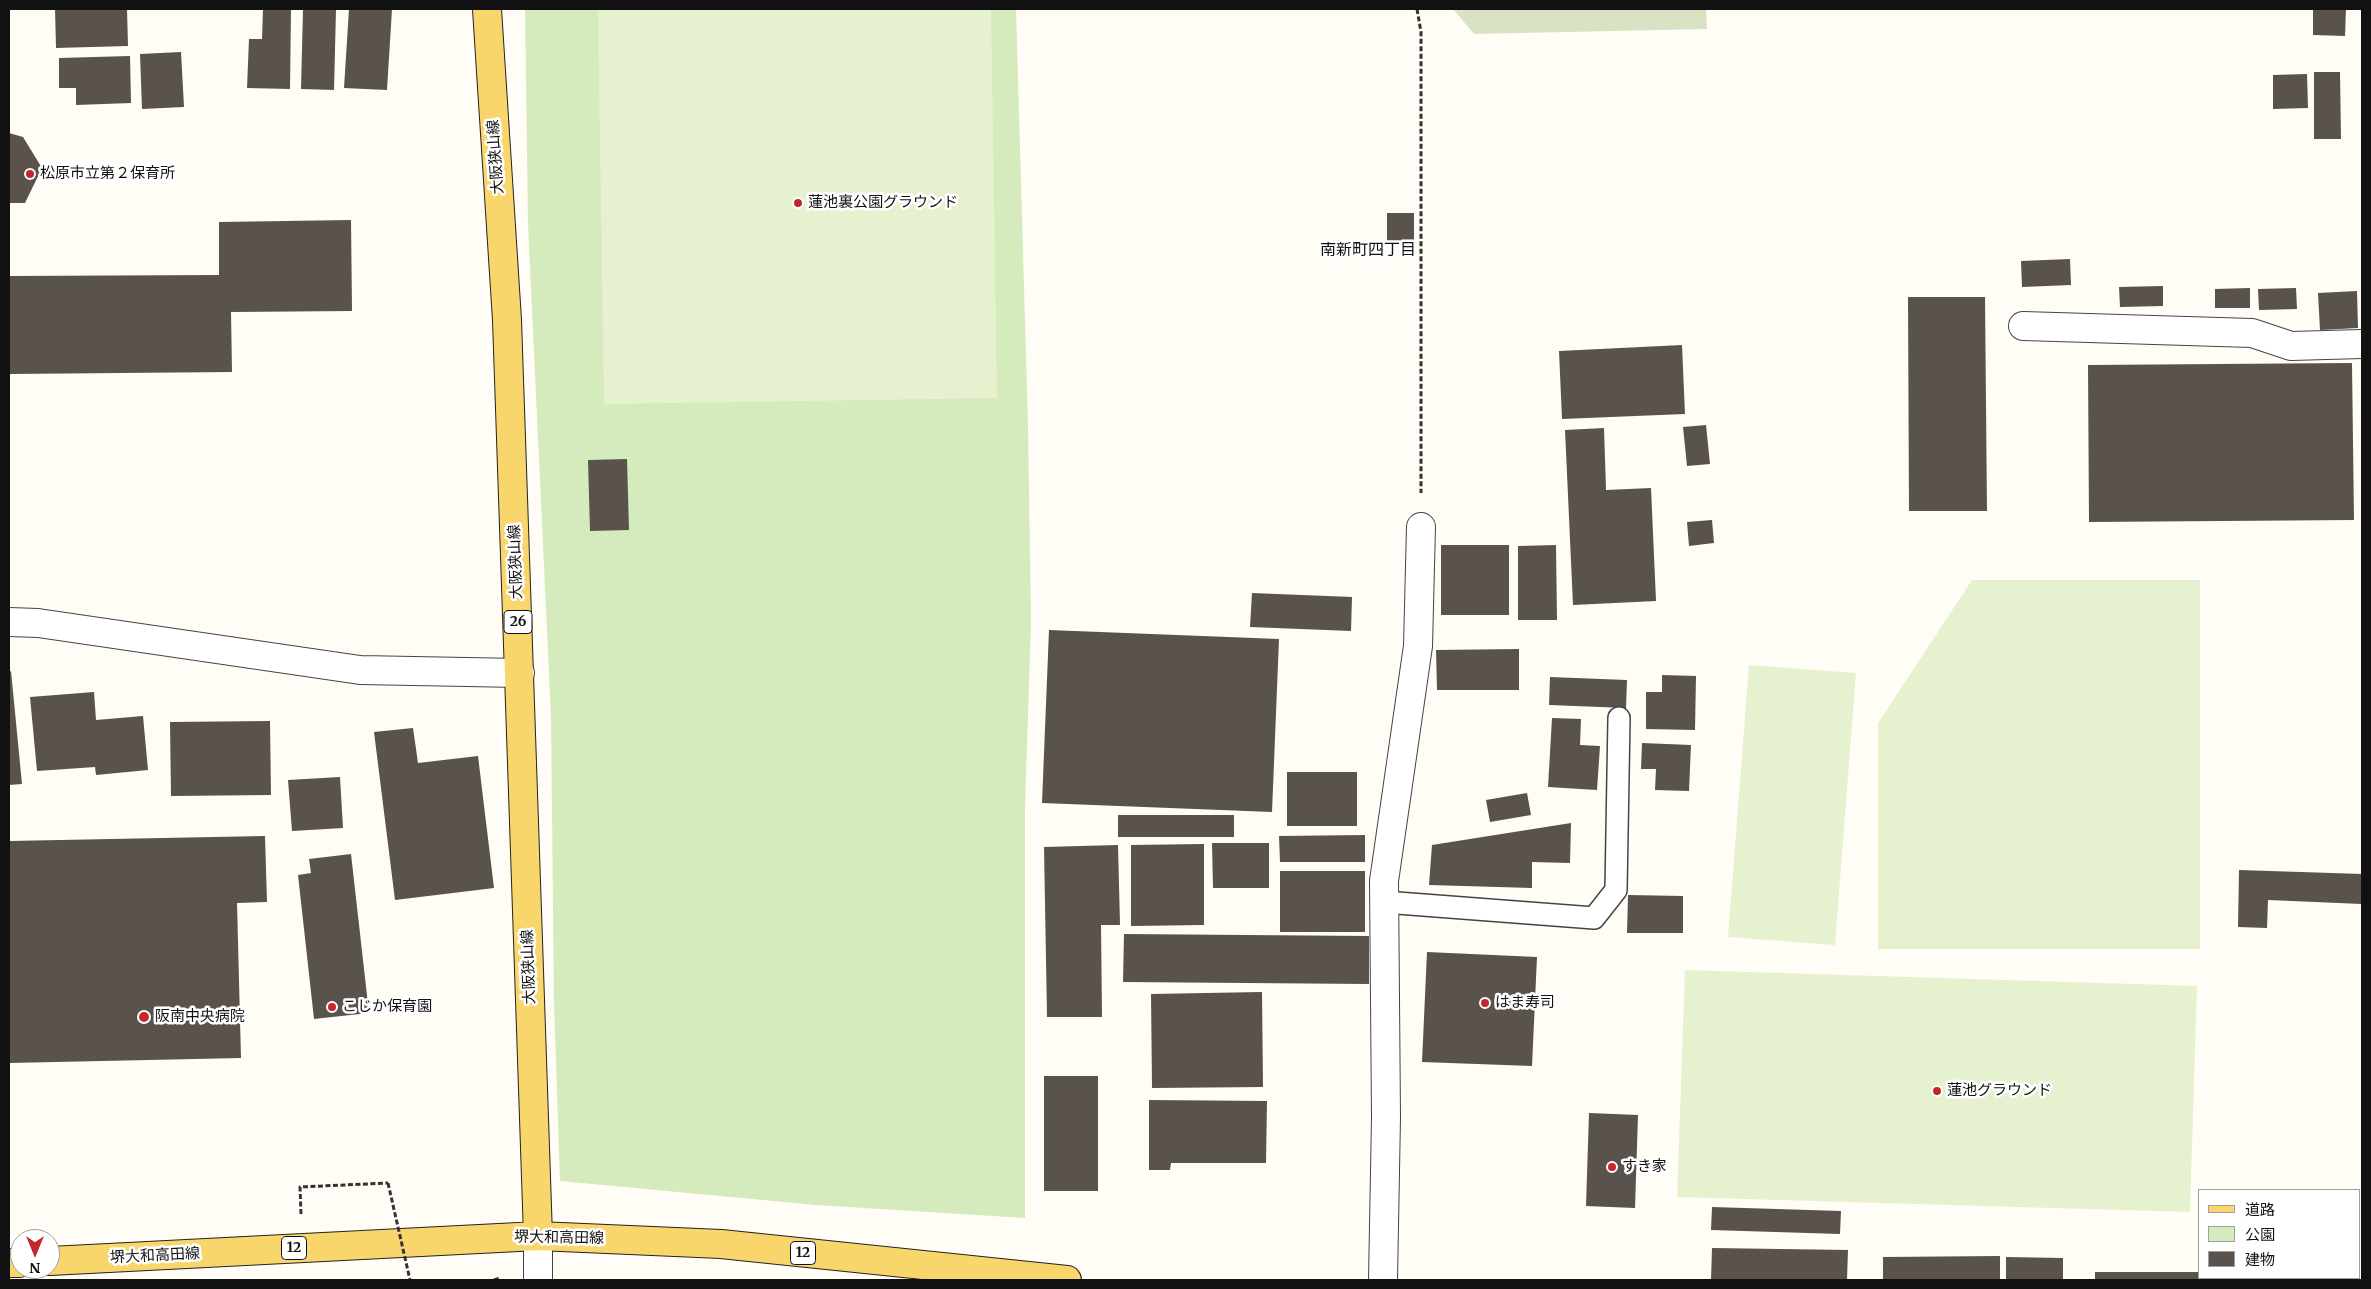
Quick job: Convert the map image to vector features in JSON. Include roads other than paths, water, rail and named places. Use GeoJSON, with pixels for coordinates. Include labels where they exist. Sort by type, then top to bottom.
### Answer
{"type":"FeatureCollection","features":[{"type":"Feature","properties":{"kind":"main road","name":"大阪狭山線"},"geometry":{"type":"LineString","coordinates":[[487,9],[507,320],[538,1236]]}},
{"type":"Feature","properties":{"kind":"main road","name":"堺大和高田線"},"geometry":{"type":"LineString","coordinates":[[60,1260],[538,1236],[721,1244],[1067,1280]]}},
{"type":"Feature","properties":{"kind":"street"},"geometry":{"type":"LineString","coordinates":[[2023,326],[2252,333],[2291,346],[2362,344]]}},
{"type":"Feature","properties":{"kind":"street"},"geometry":{"type":"LineString","coordinates":[[1383,1280],[1386,1117],[1384,881],[1418,646],[1421,527]]}},
{"type":"Feature","properties":{"kind":"street"},"geometry":{"type":"LineString","coordinates":[[9,622],[38,623],[360,670],[520,674]]}},
{"type":"Feature","properties":{"kind":"street"},"geometry":{"type":"LineString","coordinates":[[538,1236],[538,1280]]}},
{"type":"Feature","properties":{"kind":"lane"},"geometry":{"type":"LineString","coordinates":[[1384,902],[1594,918],[1616,890],[1619,718]]}},
{"type":"Feature","properties":{"kind":"place","name":"松原市立第２保育所"},"geometry":{"type":"Point","coordinates":[30,174]}},
{"type":"Feature","properties":{"kind":"place","name":"蓮池裏公園グラウンド"},"geometry":{"type":"Point","coordinates":[798,203]}},
{"type":"Feature","properties":{"kind":"place","name":"はま寿司"},"geometry":{"type":"Point","coordinates":[1485,1003]}},
{"type":"Feature","properties":{"kind":"place","name":"こじか保育園"},"geometry":{"type":"Point","coordinates":[332,1007]}},
{"type":"Feature","properties":{"kind":"place","name":"阪南中央病院"},"geometry":{"type":"Point","coordinates":[144,1017]}},
{"type":"Feature","properties":{"kind":"place","name":"蓮池グラウンド"},"geometry":{"type":"Point","coordinates":[1937,1091]}},
{"type":"Feature","properties":{"kind":"place","name":"すき家"},"geometry":{"type":"Point","coordinates":[1612,1167]}},
{"type":"Feature","properties":{"kind":"district","name":"南新町四丁目"},"geometry":{"type":"Point","coordinates":[1368,250]}}]}
